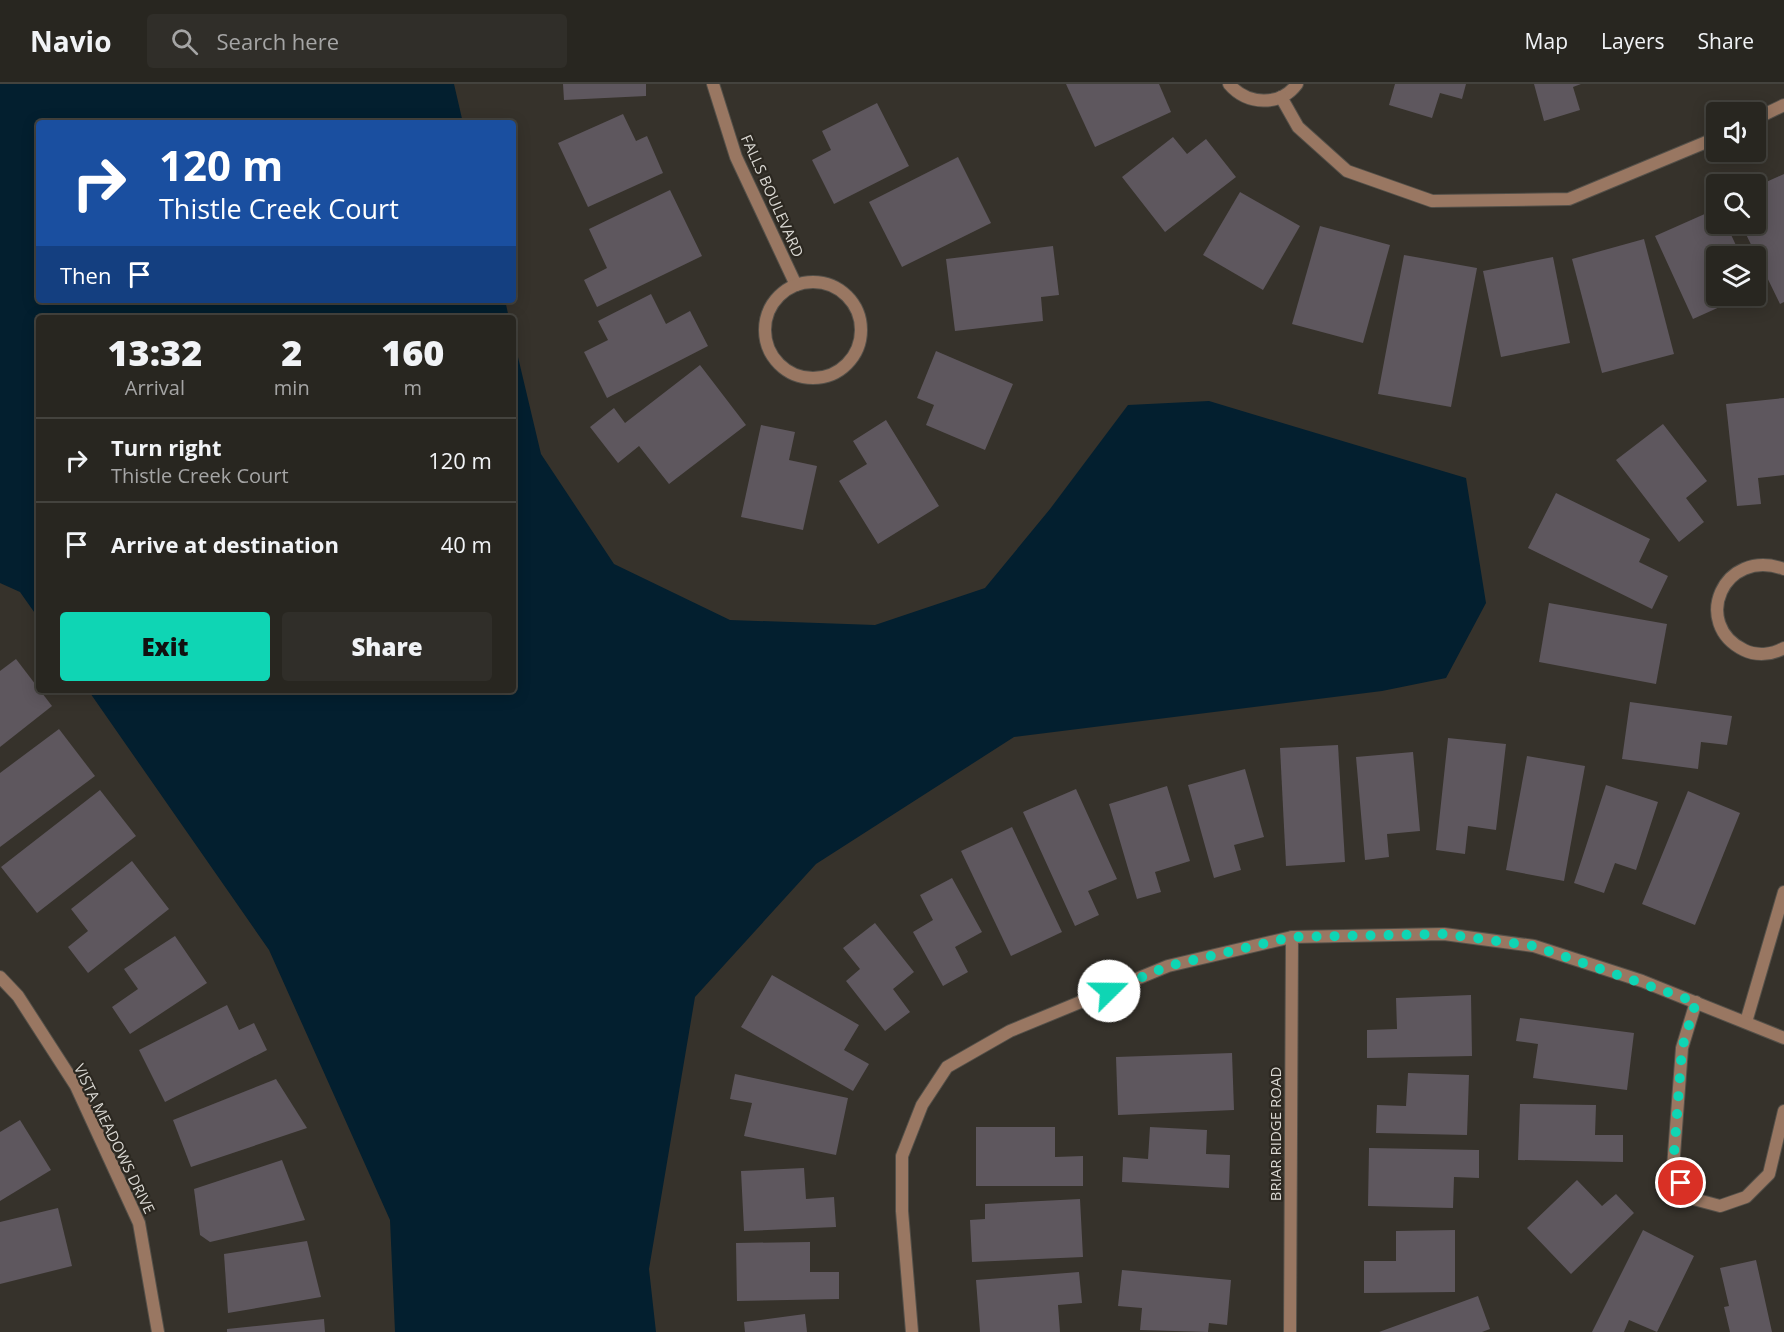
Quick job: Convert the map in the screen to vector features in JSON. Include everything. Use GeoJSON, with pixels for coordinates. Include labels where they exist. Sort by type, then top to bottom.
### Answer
{"type":"FeatureCollection","features":[{"type":"Feature","properties":{"kind":"street","name":"FALLS BOULEVARD"},"geometry":{"type":"LineString","coordinates":[[713,84],[736,157],[796,285]]}},
{"type":"Feature","properties":{"kind":"street"},"geometry":{"type":"LineString","coordinates":[[1229,84],[1241,95],[1254,100],[1281,98],[1297,84]]}},
{"type":"Feature","properties":{"kind":"street"},"geometry":{"type":"LineString","coordinates":[[1281,98],[1298,128],[1347,171],[1432,201],[1569,199],[1706,142]]}},
{"type":"Feature","properties":{"kind":"street"},"geometry":{"type":"LineString","coordinates":[[1766,114],[1784,105]]}},
{"type":"Feature","properties":{"kind":"street"},"geometry":{"type":"LineString","coordinates":[[813,281],[829,284],[844,292],[855,304],[861,320],[861,337],[856,353],[846,366],[831,375],[816,378],[801,377],[787,371],[776,361],[768,348],[765,333],[766,317],[783,292],[796,285],[813,281]]}},
{"type":"Feature","properties":{"kind":"street"},"geometry":{"type":"LineString","coordinates":[[1783,651],[1758,653],[1736,646],[1725,635],[1718,620],[1717,605],[1721,590],[1730,577],[1744,568],[1757,564],[1784,569]]}},
{"type":"Feature","properties":{"kind":"street"},"geometry":{"type":"LineString","coordinates":[[1746,1022],[1784,892]]}},
{"type":"Feature","properties":{"kind":"street"},"geometry":{"type":"LineString","coordinates":[[912,1332],[902,1212],[902,1156],[922,1105],[947,1067],[1010,1031],[1168,966],[1292,937],[1444,934],[1534,946],[1696,1002],[1784,1038]]}},
{"type":"Feature","properties":{"kind":"street","name":"BRIAR RIDGE ROAD"},"geometry":{"type":"LineString","coordinates":[[1290,1332],[1292,937]]}},
{"type":"Feature","properties":{"kind":"street","name":"VISTA MEADOWS DRIVE"},"geometry":{"type":"LineString","coordinates":[[0,977],[18,996],[76,1086],[139,1223],[158,1332]]}},
{"type":"Feature","properties":{"kind":"street"},"geometry":{"type":"LineString","coordinates":[[1696,1002],[1682,1048],[1673,1168],[1690,1198],[1720,1206],[1746,1197],[1769,1174],[1784,1111]]}},
{"type":"Feature","properties":{"kind":"water"},"geometry":{"type":"Polygon","coordinates":[[[0,84],[454,84],[462,120],[36,120],[36,303],[506,303],[508,315],[36,315],[36,615],[20,592],[0,583],[0,84]]]}},
{"type":"Feature","properties":{"kind":"water"},"geometry":{"type":"Polygon","coordinates":[[[516,349],[541,454],[614,564],[730,620],[875,625],[985,588],[1050,509],[1128,405],[1209,401],[1466,478],[1486,603],[1446,678],[1382,691],[1014,737],[816,864],[695,997],[649,1269],[656,1332],[395,1332],[390,1220],[269,950],[90,693],[516,693],[516,349]]]}},
{"type":"Feature","properties":{"kind":"building"},"geometry":{"type":"Polygon","coordinates":[[[563,84],[646,84],[646,96],[564,100],[563,84]]]}},
{"type":"Feature","properties":{"kind":"building"},"geometry":{"type":"Polygon","coordinates":[[[1066,84],[1159,84],[1171,112],[1095,147],[1066,84]]]}},
{"type":"Feature","properties":{"kind":"building"},"geometry":{"type":"Polygon","coordinates":[[[1395,84],[1466,84],[1462,99],[1440,93],[1432,118],[1389,105],[1395,84]]]}},
{"type":"Feature","properties":{"kind":"building"},"geometry":{"type":"Polygon","coordinates":[[[1534,84],[1581,84],[1573,87],[1580,110],[1544,121],[1534,84]]]}},
{"type":"Feature","properties":{"kind":"building"},"geometry":{"type":"Polygon","coordinates":[[[877,103],[909,166],[834,204],[812,160],[831,150],[822,131],[877,103]]]}},
{"type":"Feature","properties":{"kind":"building"},"geometry":{"type":"Polygon","coordinates":[[[623,114],[636,141],[647,136],[663,173],[588,207],[558,143],[623,114]]]}},
{"type":"Feature","properties":{"kind":"building"},"geometry":{"type":"Polygon","coordinates":[[[1173,137],[1187,154],[1206,139],[1236,177],[1165,232],[1122,177],[1173,137]]]}},
{"type":"Feature","properties":{"kind":"building"},"geometry":{"type":"Polygon","coordinates":[[[958,157],[991,223],[902,267],[869,202],[958,157]]]}},
{"type":"Feature","properties":{"kind":"building"},"geometry":{"type":"Polygon","coordinates":[[[1784,174],[1784,302],[1780,304],[1766,275],[1766,246],[1752,246],[1746,234],[1766,234],[1766,182],[1784,174]]]}},
{"type":"Feature","properties":{"kind":"building"},"geometry":{"type":"Polygon","coordinates":[[[670,190],[702,256],[597,307],[584,280],[607,268],[589,229],[670,190]]]}},
{"type":"Feature","properties":{"kind":"building"},"geometry":{"type":"Polygon","coordinates":[[[1240,192],[1300,226],[1263,290],[1203,255],[1240,192]]]}},
{"type":"Feature","properties":{"kind":"building"},"geometry":{"type":"Polygon","coordinates":[[[1706,213],[1706,234],[1731,234],[1736,246],[1706,246],[1706,306],[1722,306],[1693,319],[1655,236],[1706,213]]]}},
{"type":"Feature","properties":{"kind":"building"},"geometry":{"type":"Polygon","coordinates":[[[1320,226],[1390,245],[1363,343],[1292,324],[1320,226]]]}},
{"type":"Feature","properties":{"kind":"building"},"geometry":{"type":"Polygon","coordinates":[[[1644,239],[1674,354],[1602,373],[1572,259],[1644,239]]]}},
{"type":"Feature","properties":{"kind":"building"},"geometry":{"type":"Polygon","coordinates":[[[1053,246],[1059,295],[1041,297],[1043,321],[955,331],[946,259],[1053,246]]]}},
{"type":"Feature","properties":{"kind":"building"},"geometry":{"type":"Polygon","coordinates":[[[1404,255],[1477,268],[1451,407],[1378,394],[1404,255]]]}},
{"type":"Feature","properties":{"kind":"building"},"geometry":{"type":"Polygon","coordinates":[[[1553,257],[1570,343],[1501,357],[1483,271],[1553,257]]]}},
{"type":"Feature","properties":{"kind":"building"},"geometry":{"type":"Polygon","coordinates":[[[651,294],[666,324],[690,311],[708,346],[607,398],[584,352],[608,340],[598,321],[651,294]]]}},
{"type":"Feature","properties":{"kind":"building"},"geometry":{"type":"Polygon","coordinates":[[[936,351],[1013,384],[985,450],[926,425],[934,405],[917,398],[936,351]]]}},
{"type":"Feature","properties":{"kind":"building"},"geometry":{"type":"Polygon","coordinates":[[[700,365],[746,425],[669,484],[639,446],[618,463],[590,427],[614,408],[625,423],[700,365]]]}},
{"type":"Feature","properties":{"kind":"building"},"geometry":{"type":"Polygon","coordinates":[[[1784,398],[1784,475],[1758,478],[1761,504],[1737,506],[1726,404],[1784,398]]]}},
{"type":"Feature","properties":{"kind":"building"},"geometry":{"type":"Polygon","coordinates":[[[886,420],[939,506],[878,544],[839,481],[867,464],[853,441],[886,420]]]}},
{"type":"Feature","properties":{"kind":"building"},"geometry":{"type":"Polygon","coordinates":[[[1663,424],[1707,481],[1686,498],[1704,522],[1679,542],[1616,460],[1663,424]]]}},
{"type":"Feature","properties":{"kind":"building"},"geometry":{"type":"Polygon","coordinates":[[[761,425],[795,432],[789,460],[817,466],[803,530],[741,517],[761,425]]]}},
{"type":"Feature","properties":{"kind":"building"},"geometry":{"type":"Polygon","coordinates":[[[1556,493],[1650,539],[1639,562],[1668,576],[1652,609],[1528,548],[1556,493]]]}},
{"type":"Feature","properties":{"kind":"building"},"geometry":{"type":"Polygon","coordinates":[[[1549,603],[1667,624],[1656,684],[1539,662],[1549,603]]]}},
{"type":"Feature","properties":{"kind":"building"},"geometry":{"type":"Polygon","coordinates":[[[16,659],[36,685],[36,693],[42,693],[52,706],[0,747],[0,671],[16,659]]]}},
{"type":"Feature","properties":{"kind":"building"},"geometry":{"type":"Polygon","coordinates":[[[1630,702],[1732,716],[1727,745],[1701,742],[1698,769],[1622,759],[1630,702]]]}},
{"type":"Feature","properties":{"kind":"building"},"geometry":{"type":"Polygon","coordinates":[[[59,729],[95,776],[0,847],[0,773],[59,729]]]}},
{"type":"Feature","properties":{"kind":"building"},"geometry":{"type":"Polygon","coordinates":[[[1448,738],[1506,744],[1496,830],[1468,826],[1465,854],[1436,850],[1448,738]]]}},
{"type":"Feature","properties":{"kind":"building"},"geometry":{"type":"Polygon","coordinates":[[[1338,745],[1345,862],[1286,866],[1280,748],[1338,745]]]}},
{"type":"Feature","properties":{"kind":"building"},"geometry":{"type":"Polygon","coordinates":[[[1413,752],[1420,831],[1387,834],[1389,857],[1365,860],[1356,757],[1413,752]]]}},
{"type":"Feature","properties":{"kind":"building"},"geometry":{"type":"Polygon","coordinates":[[[1527,756],[1585,766],[1564,881],[1506,870],[1527,756]]]}},
{"type":"Feature","properties":{"kind":"building"},"geometry":{"type":"Polygon","coordinates":[[[1245,769],[1264,837],[1234,845],[1241,870],[1214,878],[1188,785],[1245,769]]]}},
{"type":"Feature","properties":{"kind":"building"},"geometry":{"type":"Polygon","coordinates":[[[1606,785],[1658,802],[1636,870],[1615,863],[1604,893],[1574,883],[1606,785]]]}},
{"type":"Feature","properties":{"kind":"building"},"geometry":{"type":"Polygon","coordinates":[[[1167,786],[1190,861],[1155,872],[1161,892],[1137,899],[1109,804],[1167,786]]]}},
{"type":"Feature","properties":{"kind":"building"},"geometry":{"type":"Polygon","coordinates":[[[1076,789],[1117,879],[1088,891],[1099,915],[1075,926],[1023,812],[1076,789]]]}},
{"type":"Feature","properties":{"kind":"building"},"geometry":{"type":"Polygon","coordinates":[[[100,790],[136,836],[37,913],[1,867],[100,790]]]}},
{"type":"Feature","properties":{"kind":"building"},"geometry":{"type":"Polygon","coordinates":[[[1688,791],[1740,813],[1695,925],[1642,904],[1688,791]]]}},
{"type":"Feature","properties":{"kind":"building"},"geometry":{"type":"Polygon","coordinates":[[[1012,827],[1062,932],[1011,956],[961,851],[1012,827]]]}},
{"type":"Feature","properties":{"kind":"building"},"geometry":{"type":"Polygon","coordinates":[[[132,861],[169,909],[88,973],[68,947],[88,931],[71,909],[132,861]]]}},
{"type":"Feature","properties":{"kind":"building"},"geometry":{"type":"Polygon","coordinates":[[[952,878],[982,932],[955,947],[968,972],[943,986],[913,932],[933,920],[920,895],[952,878]]]}},
{"type":"Feature","properties":{"kind":"building"},"geometry":{"type":"Polygon","coordinates":[[[875,923],[914,972],[893,989],[910,1012],[885,1031],[846,981],[860,969],[843,948],[875,923]]]}},
{"type":"Feature","properties":{"kind":"building"},"geometry":{"type":"Polygon","coordinates":[[[175,936],[207,983],[130,1034],[112,1007],[138,989],[124,969],[175,936]]]}},
{"type":"Feature","properties":{"kind":"building"},"geometry":{"type":"Polygon","coordinates":[[[772,975],[859,1025],[844,1050],[869,1064],[853,1091],[741,1027],[772,975]]]}},
{"type":"Feature","properties":{"kind":"building"},"geometry":{"type":"Polygon","coordinates":[[[1471,995],[1472,1056],[1367,1058],[1367,1030],[1397,1029],[1396,998],[1471,995]]]}},
{"type":"Feature","properties":{"kind":"building"},"geometry":{"type":"Polygon","coordinates":[[[227,1005],[239,1030],[254,1023],[267,1050],[165,1102],[139,1050],[227,1005]]]}},
{"type":"Feature","properties":{"kind":"building"},"geometry":{"type":"Polygon","coordinates":[[[1520,1018],[1634,1033],[1627,1090],[1533,1078],[1538,1044],[1516,1041],[1520,1018]]]}},
{"type":"Feature","properties":{"kind":"building"},"geometry":{"type":"Polygon","coordinates":[[[1232,1053],[1234,1110],[1118,1115],[1116,1057],[1232,1053]]]}},
{"type":"Feature","properties":{"kind":"building"},"geometry":{"type":"Polygon","coordinates":[[[1408,1073],[1469,1075],[1467,1135],[1376,1133],[1377,1105],[1406,1106],[1408,1073]]]}},
{"type":"Feature","properties":{"kind":"building"},"geometry":{"type":"Polygon","coordinates":[[[735,1074],[848,1098],[836,1155],[744,1136],[752,1103],[730,1099],[735,1074]]]}},
{"type":"Feature","properties":{"kind":"building"},"geometry":{"type":"Polygon","coordinates":[[[276,1079],[307,1128],[191,1167],[173,1120],[276,1079]]]}},
{"type":"Feature","properties":{"kind":"building"},"geometry":{"type":"Polygon","coordinates":[[[1520,1104],[1596,1105],[1595,1135],[1623,1135],[1623,1162],[1518,1160],[1520,1104]]]}},
{"type":"Feature","properties":{"kind":"building"},"geometry":{"type":"Polygon","coordinates":[[[20,1120],[51,1170],[0,1201],[0,1132],[20,1120]]]}},
{"type":"Feature","properties":{"kind":"building"},"geometry":{"type":"Polygon","coordinates":[[[976,1127],[1055,1127],[1055,1157],[1083,1156],[1083,1186],[976,1186],[976,1127]]]}},
{"type":"Feature","properties":{"kind":"building"},"geometry":{"type":"Polygon","coordinates":[[[1150,1127],[1207,1130],[1206,1154],[1230,1155],[1229,1188],[1122,1182],[1123,1157],[1148,1159],[1150,1127]]]}},
{"type":"Feature","properties":{"kind":"building"},"geometry":{"type":"Polygon","coordinates":[[[1369,1148],[1479,1150],[1479,1178],[1454,1177],[1453,1208],[1368,1206],[1369,1148]]]}},
{"type":"Feature","properties":{"kind":"building"},"geometry":{"type":"Polygon","coordinates":[[[282,1160],[305,1220],[210,1242],[200,1235],[194,1189],[282,1160]]]}},
{"type":"Feature","properties":{"kind":"building"},"geometry":{"type":"Polygon","coordinates":[[[804,1168],[806,1199],[834,1197],[836,1227],[744,1231],[741,1171],[804,1168]]]}},
{"type":"Feature","properties":{"kind":"building"},"geometry":{"type":"Polygon","coordinates":[[[1577,1180],[1602,1206],[1616,1194],[1634,1213],[1571,1274],[1527,1228],[1577,1180]]]}},
{"type":"Feature","properties":{"kind":"building"},"geometry":{"type":"Polygon","coordinates":[[[1080,1199],[1083,1257],[972,1262],[970,1220],[985,1219],[985,1204],[1080,1199]]]}},
{"type":"Feature","properties":{"kind":"building"},"geometry":{"type":"Polygon","coordinates":[[[58,1208],[72,1266],[0,1284],[0,1222],[58,1208]]]}},
{"type":"Feature","properties":{"kind":"building"},"geometry":{"type":"Polygon","coordinates":[[[1455,1230],[1455,1292],[1364,1293],[1364,1261],[1396,1261],[1396,1231],[1455,1230]]]}},
{"type":"Feature","properties":{"kind":"building"},"geometry":{"type":"Polygon","coordinates":[[[1643,1230],[1694,1256],[1657,1332],[1629,1320],[1624,1332],[1592,1332],[1643,1230]]]}},
{"type":"Feature","properties":{"kind":"building"},"geometry":{"type":"Polygon","coordinates":[[[307,1241],[321,1297],[228,1313],[224,1254],[307,1241]]]}},
{"type":"Feature","properties":{"kind":"building"},"geometry":{"type":"Polygon","coordinates":[[[810,1242],[810,1272],[839,1272],[839,1299],[737,1301],[736,1243],[810,1242]]]}},
{"type":"Feature","properties":{"kind":"building"},"geometry":{"type":"Polygon","coordinates":[[[1756,1260],[1772,1332],[1730,1332],[1724,1307],[1729,1306],[1720,1268],[1756,1260]]]}},
{"type":"Feature","properties":{"kind":"building"},"geometry":{"type":"Polygon","coordinates":[[[1122,1270],[1231,1280],[1227,1325],[1209,1323],[1208,1332],[1140,1330],[1142,1308],[1118,1306],[1122,1270]]]}},
{"type":"Feature","properties":{"kind":"building"},"geometry":{"type":"Polygon","coordinates":[[[1079,1272],[1082,1303],[1058,1305],[1060,1332],[980,1332],[976,1280],[1079,1272]]]}},
{"type":"Feature","properties":{"kind":"building"},"geometry":{"type":"Polygon","coordinates":[[[1478,1296],[1490,1329],[1482,1332],[1379,1332],[1478,1296]]]}},
{"type":"Feature","properties":{"kind":"building"},"geometry":{"type":"Polygon","coordinates":[[[805,1314],[807,1332],[745,1332],[744,1322],[805,1314]]]}},
{"type":"Feature","properties":{"kind":"building"},"geometry":{"type":"Polygon","coordinates":[[[324,1319],[325,1332],[227,1332],[227,1329],[324,1319]]]}},
{"type":"Feature","properties":{"kind":"route"},"geometry":{"type":"LineString","coordinates":[[1109,991],[1168,966],[1292,937],[1356,935],[1444,934],[1534,946],[1642,981],[1696,1002],[1682,1048],[1673,1168],[1681,1183]]}}]}
